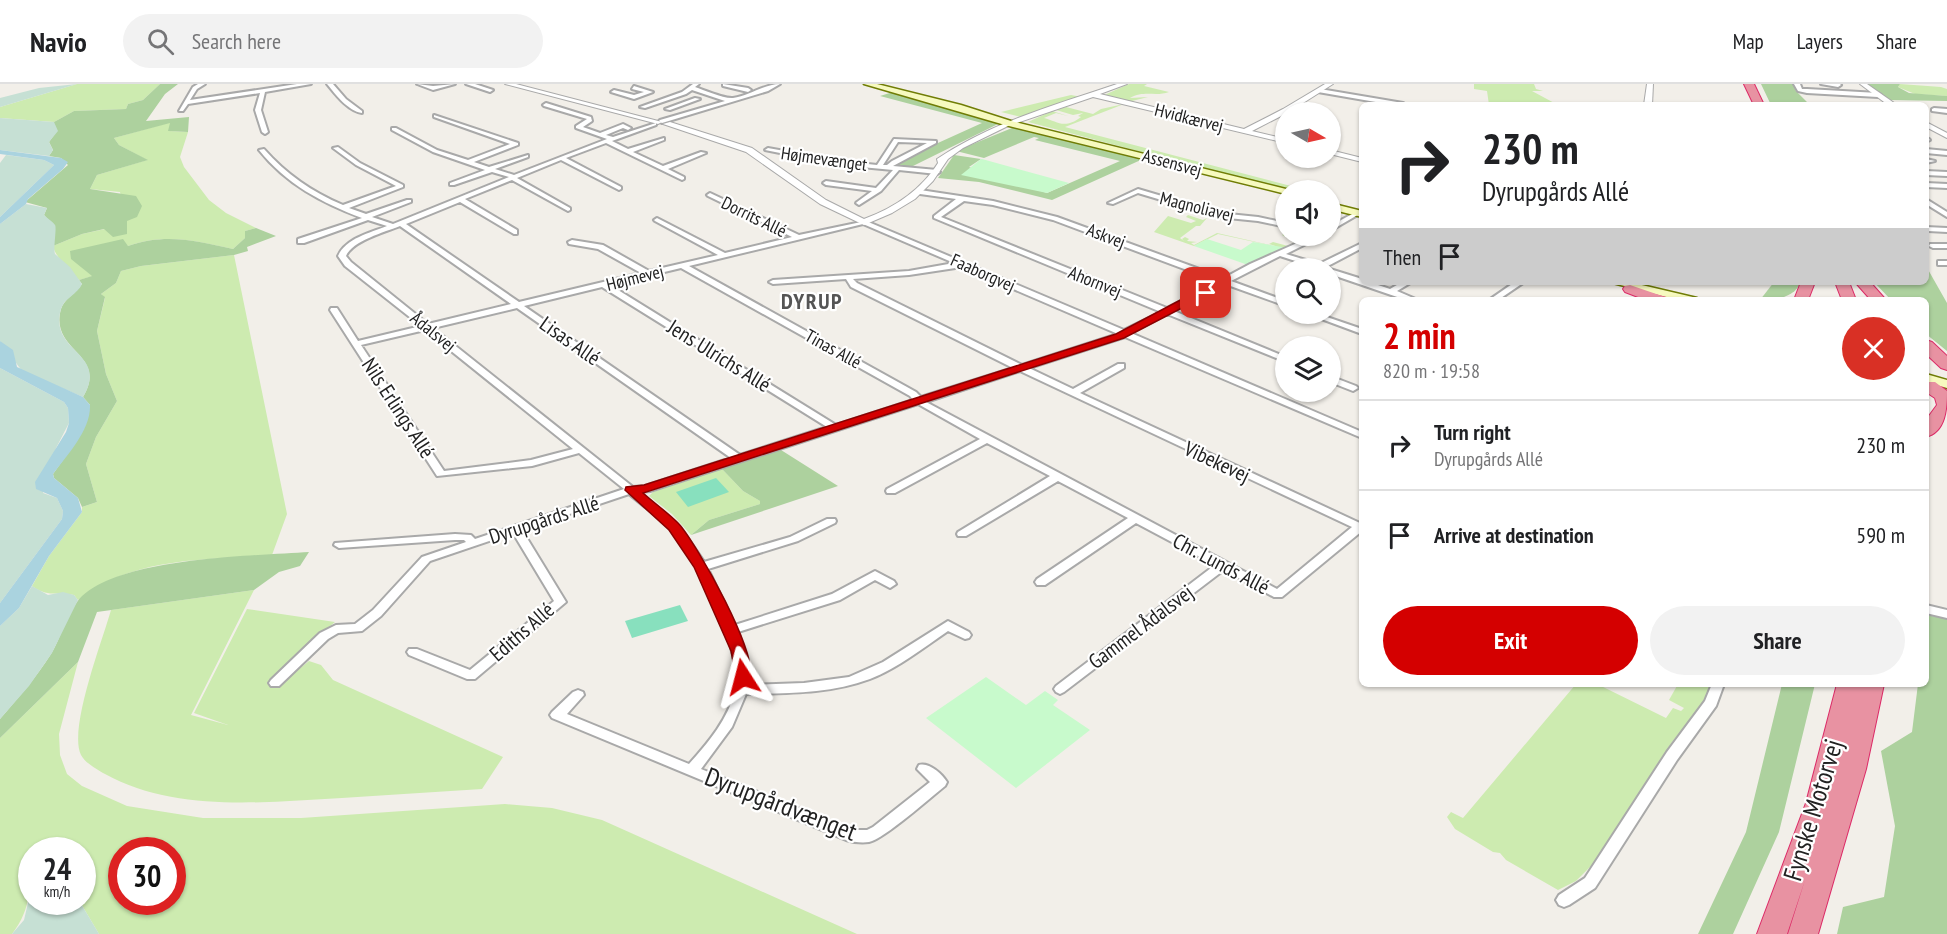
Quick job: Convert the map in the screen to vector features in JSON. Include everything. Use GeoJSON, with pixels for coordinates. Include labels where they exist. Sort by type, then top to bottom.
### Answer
{"type":"FeatureCollection","features":[{"type":"Feature","properties":{"kind":"highway"},"geometry":{"type":"LineString","coordinates":[[1742,84],[1750,102]]}},
{"type":"Feature","properties":{"kind":"highway"},"geometry":{"type":"LineString","coordinates":[[1749,84],[1758,102]]}},
{"type":"Feature","properties":{"kind":"highway"},"geometry":{"type":"LineString","coordinates":[[1865,285],[1876,297]]}},
{"type":"Feature","properties":{"kind":"highway"},"geometry":{"type":"LineString","coordinates":[[1630,289],[1652,297]]}},
{"type":"Feature","properties":{"kind":"highway"},"geometry":{"type":"LineString","coordinates":[[1929,347],[1947,362]]}},
{"type":"Feature","properties":{"kind":"highway"},"geometry":{"type":"LineString","coordinates":[[1929,428],[1946,405],[1942,395],[1931,382],[1947,379]]}},
{"type":"Feature","properties":{"kind":"highway"},"geometry":{"type":"LineString","coordinates":[[1929,438],[1947,420]]}},
{"type":"Feature","properties":{"kind":"highway","name":"Fynske Motorvej"},"geometry":{"type":"LineString","coordinates":[[1803,934],[1853,769],[1871,687]]}},
{"type":"Feature","properties":{"kind":"highway","name":"Fynske Motorvej"},"geometry":{"type":"LineString","coordinates":[[1772,934],[1819,803],[1846,690]]}},
{"type":"Feature","properties":{"kind":"main road","name":"Assensvej"},"geometry":{"type":"LineString","coordinates":[[868,84],[1275,189]]}},
{"type":"Feature","properties":{"kind":"main road","name":"Assensvej"},"geometry":{"type":"LineString","coordinates":[[1015,123],[1096,143]]}},
{"type":"Feature","properties":{"kind":"main road"},"geometry":{"type":"LineString","coordinates":[[1341,207],[1359,212]]}},
{"type":"Feature","properties":{"kind":"main road"},"geometry":{"type":"LineString","coordinates":[[1618,285],[1656,297]]}},
{"type":"Feature","properties":{"kind":"main road"},"geometry":{"type":"LineString","coordinates":[[1628,285],[1680,297]]}},
{"type":"Feature","properties":{"kind":"main road"},"geometry":{"type":"LineString","coordinates":[[1931,382],[1947,392]]}},
{"type":"Feature","properties":{"kind":"street"},"geometry":{"type":"LineString","coordinates":[[174,111],[185,110],[187,102],[202,84]]}},
{"type":"Feature","properties":{"kind":"street"},"geometry":{"type":"LineString","coordinates":[[187,102],[262,87],[273,89],[308,84]]}},
{"type":"Feature","properties":{"kind":"street"},"geometry":{"type":"LineString","coordinates":[[330,84],[344,100],[360,112]]}},
{"type":"Feature","properties":{"kind":"street"},"geometry":{"type":"LineString","coordinates":[[420,84],[433,88],[452,84]]}},
{"type":"Feature","properties":{"kind":"street"},"geometry":{"type":"LineString","coordinates":[[469,84],[490,90]]}},
{"type":"Feature","properties":{"kind":"street","name":"Faaborgvej"},"geometry":{"type":"LineString","coordinates":[[508,84],[696,132],[756,153],[819,199],[1119,334],[1359,434]]}},
{"type":"Feature","properties":{"kind":"street","name":"Ådalsvej"},"geometry":{"type":"LineString","coordinates":[[631,490],[348,264],[342,256],[345,249],[352,243],[561,158],[733,101],[777,84]]}},
{"type":"Feature","properties":{"kind":"street","name":"Højmevej"},"geometry":{"type":"LineString","coordinates":[[428,328],[865,220],[891,210],[923,189],[945,157],[985,134],[1124,84]]}},
{"type":"Feature","properties":{"kind":"street"},"geometry":{"type":"LineString","coordinates":[[1245,131],[1330,84]]}},
{"type":"Feature","properties":{"kind":"street"},"geometry":{"type":"LineString","coordinates":[[1648,102],[1650,84]]}},
{"type":"Feature","properties":{"kind":"street"},"geometry":{"type":"LineString","coordinates":[[1797,84],[1800,90],[1807,91],[1878,95]]}},
{"type":"Feature","properties":{"kind":"street"},"geometry":{"type":"LineString","coordinates":[[1824,84],[1838,85]]}},
{"type":"Feature","properties":{"kind":"street"},"geometry":{"type":"LineString","coordinates":[[1863,84],[1888,102]]}},
{"type":"Feature","properties":{"kind":"street"},"geometry":{"type":"LineString","coordinates":[[706,91],[726,85],[748,90]]}},
{"type":"Feature","properties":{"kind":"street"},"geometry":{"type":"LineString","coordinates":[[643,106],[675,96],[693,86],[733,101]]}},
{"type":"Feature","properties":{"kind":"street"},"geometry":{"type":"LineString","coordinates":[[262,87],[258,110],[265,132]]}},
{"type":"Feature","properties":{"kind":"street"},"geometry":{"type":"LineString","coordinates":[[614,92],[634,97],[650,92],[634,88]]}},
{"type":"Feature","properties":{"kind":"street"},"geometry":{"type":"LineString","coordinates":[[1320,91],[1385,102]]}},
{"type":"Feature","properties":{"kind":"street"},"geometry":{"type":"LineString","coordinates":[[643,94],[663,99]]}},
{"type":"Feature","properties":{"kind":"street","name":"Hvidkærvej"},"geometry":{"type":"LineString","coordinates":[[1094,95],[1275,138]]}},
{"type":"Feature","properties":{"kind":"street"},"geometry":{"type":"LineString","coordinates":[[668,110],[695,100],[675,96]]}},
{"type":"Feature","properties":{"kind":"street"},"geometry":{"type":"LineString","coordinates":[[546,105],[590,118],[578,127],[611,140],[682,178]]}},
{"type":"Feature","properties":{"kind":"street"},"geometry":{"type":"LineString","coordinates":[[1934,110],[1947,111]]}},
{"type":"Feature","properties":{"kind":"street"},"geometry":{"type":"LineString","coordinates":[[436,116],[516,144],[467,162]]}},
{"type":"Feature","properties":{"kind":"street"},"geometry":{"type":"LineString","coordinates":[[600,135],[623,126],[628,128]]}},
{"type":"Feature","properties":{"kind":"street"},"geometry":{"type":"LineString","coordinates":[[1929,126],[1947,136]]}},
{"type":"Feature","properties":{"kind":"street"},"geometry":{"type":"LineString","coordinates":[[394,129],[435,151],[513,177],[568,209]]}},
{"type":"Feature","properties":{"kind":"street"},"geometry":{"type":"LineString","coordinates":[[629,151],[662,139]]}},
{"type":"Feature","properties":{"kind":"street","name":"Højmevænget"},"geometry":{"type":"LineString","coordinates":[[879,166],[896,140],[934,142],[894,162],[889,167]]}},
{"type":"Feature","properties":{"kind":"street"},"geometry":{"type":"LineString","coordinates":[[336,148],[358,164],[401,186],[342,208]]}},
{"type":"Feature","properties":{"kind":"street","name":"Lisas Allé"},"geometry":{"type":"LineString","coordinates":[[262,150],[293,182],[342,208],[396,225],[519,305],[739,459]]}},
{"type":"Feature","properties":{"kind":"street","name":"Højmevænget"},"geometry":{"type":"LineString","coordinates":[[768,150],[815,159],[935,170]]}},
{"type":"Feature","properties":{"kind":"street"},"geometry":{"type":"LineString","coordinates":[[1929,151],[1946,152]]}},
{"type":"Feature","properties":{"kind":"street"},"geometry":{"type":"LineString","coordinates":[[665,168],[703,153]]}},
{"type":"Feature","properties":{"kind":"street"},"geometry":{"type":"LineString","coordinates":[[1341,155],[1359,159]]}},
{"type":"Feature","properties":{"kind":"street"},"geometry":{"type":"LineString","coordinates":[[452,184],[526,156]]}},
{"type":"Feature","properties":{"kind":"street"},"geometry":{"type":"LineString","coordinates":[[561,158],[619,188]]}},
{"type":"Feature","properties":{"kind":"street","name":"Højmevænget"},"geometry":{"type":"LineString","coordinates":[[859,203],[879,190],[898,168]]}},
{"type":"Feature","properties":{"kind":"street"},"geometry":{"type":"LineString","coordinates":[[1929,173],[1947,174]]}},
{"type":"Feature","properties":{"kind":"street","name":"Højmevænget"},"geometry":{"type":"LineString","coordinates":[[826,183],[879,190]]}},
{"type":"Feature","properties":{"kind":"street"},"geometry":{"type":"LineString","coordinates":[[1929,185],[1947,186]]}},
{"type":"Feature","properties":{"kind":"street","name":"Askvej"},"geometry":{"type":"LineString","coordinates":[[923,189],[1055,218],[1275,300]]}},
{"type":"Feature","properties":{"kind":"street","name":"Magnoliavej"},"geometry":{"type":"LineString","coordinates":[[1111,203],[1137,191],[1218,216],[1275,223]]}},
{"type":"Feature","properties":{"kind":"street","name":"Dorrits Allé"},"geometry":{"type":"LineString","coordinates":[[710,195],[799,238]]}},
{"type":"Feature","properties":{"kind":"street","name":"Ahornvej"},"geometry":{"type":"LineString","coordinates":[[963,198],[936,217],[1275,356]]}},
{"type":"Feature","properties":{"kind":"street"},"geometry":{"type":"LineString","coordinates":[[460,199],[514,232]]}},
{"type":"Feature","properties":{"kind":"street"},"geometry":{"type":"LineString","coordinates":[[301,241],[409,201]]}},
{"type":"Feature","properties":{"kind":"street"},"geometry":{"type":"LineString","coordinates":[[1929,203],[1947,215]]}},
{"type":"Feature","properties":{"kind":"street"},"geometry":{"type":"LineString","coordinates":[[1341,223],[1359,214]]}},
{"type":"Feature","properties":{"kind":"street"},"geometry":{"type":"LineString","coordinates":[[657,220],[725,256]]}},
{"type":"Feature","properties":{"kind":"street"},"geometry":{"type":"LineString","coordinates":[[1929,230],[1947,230]]}},
{"type":"Feature","properties":{"kind":"street"},"geometry":{"type":"LineString","coordinates":[[572,242],[600,247],[648,274]]}},
{"type":"Feature","properties":{"kind":"street","name":"Dyrupgårds Allé"},"geometry":{"type":"LineString","coordinates":[[275,683],[324,636],[336,629],[358,628],[377,613],[426,559],[631,490],[646,489],[1119,334],[1297,246]]}},
{"type":"Feature","properties":{"kind":"street"},"geometry":{"type":"LineString","coordinates":[[1933,246],[1947,246]]}},
{"type":"Feature","properties":{"kind":"street"},"geometry":{"type":"LineString","coordinates":[[1339,258],[1359,247]]}},
{"type":"Feature","properties":{"kind":"street"},"geometry":{"type":"LineString","coordinates":[[1280,254],[1292,258]]}},
{"type":"Feature","properties":{"kind":"street"},"geometry":{"type":"LineString","coordinates":[[773,282],[918,272],[964,264]]}},
{"type":"Feature","properties":{"kind":"street","name":"Tinas Allé"},"geometry":{"type":"LineString","coordinates":[[683,266],[919,400]]}},
{"type":"Feature","properties":{"kind":"street"},"geometry":{"type":"LineString","coordinates":[[1341,275],[1359,281]]}},
{"type":"Feature","properties":{"kind":"street","name":"Vibekevej"},"geometry":{"type":"LineString","coordinates":[[848,277],[854,285],[1018,367],[1359,528]]}},
{"type":"Feature","properties":{"kind":"street","name":"Jens Ulrichs Allé"},"geometry":{"type":"LineString","coordinates":[[604,285],[833,427]]}},
{"type":"Feature","properties":{"kind":"street"},"geometry":{"type":"LineString","coordinates":[[1370,285],[1404,297]]}},
{"type":"Feature","properties":{"kind":"street"},"geometry":{"type":"LineString","coordinates":[[1390,292],[1403,285]]}},
{"type":"Feature","properties":{"kind":"street"},"geometry":{"type":"LineString","coordinates":[[1498,297],[1516,285]]}},
{"type":"Feature","properties":{"kind":"street","name":"Nils Erlings Allé"},"geometry":{"type":"LineString","coordinates":[[334,310],[441,474],[532,463],[580,450]]}},
{"type":"Feature","properties":{"kind":"street"},"geometry":{"type":"LineString","coordinates":[[1340,324],[1359,331]]}},
{"type":"Feature","properties":{"kind":"street","name":"Nils Erlings Allé"},"geometry":{"type":"LineString","coordinates":[[356,344],[428,328]]}},
{"type":"Feature","properties":{"kind":"street"},"geometry":{"type":"LineString","coordinates":[[1073,393],[1121,366]]}},
{"type":"Feature","properties":{"kind":"street"},"geometry":{"type":"LineString","coordinates":[[1341,383],[1353,388]]}},
{"type":"Feature","properties":{"kind":"street","name":"Chr. Lunds Allé"},"geometry":{"type":"LineString","coordinates":[[919,400],[924,405],[1278,594],[1359,529]]}},
{"type":"Feature","properties":{"kind":"street"},"geometry":{"type":"LineString","coordinates":[[891,491],[988,438]]}},
{"type":"Feature","properties":{"kind":"street"},"geometry":{"type":"LineString","coordinates":[[962,534],[1058,476]]}},
{"type":"Feature","properties":{"kind":"street","name":"Dyrupgårdvænget"},"geometry":{"type":"LineString","coordinates":[[631,490],[674,527],[701,567],[731,630],[742,664],[741,690],[726,728],[691,771]]}},
{"type":"Feature","properties":{"kind":"street"},"geometry":{"type":"LineString","coordinates":[[1041,582],[1136,518]]}},
{"type":"Feature","properties":{"kind":"street"},"geometry":{"type":"LineString","coordinates":[[701,567],[794,539],[831,521]]}},
{"type":"Feature","properties":{"kind":"street","name":"Ediths Allé"},"geometry":{"type":"LineString","coordinates":[[413,652],[471,676],[560,602],[516,529]]}},
{"type":"Feature","properties":{"kind":"street","name":"Dyrupgårds Allé"},"geometry":{"type":"LineString","coordinates":[[339,545],[455,537],[467,537],[473,543]]}},
{"type":"Feature","properties":{"kind":"street","name":"Gammel Ådalsvej"},"geometry":{"type":"LineString","coordinates":[[1060,689],[1223,565]]}},
{"type":"Feature","properties":{"kind":"street"},"geometry":{"type":"LineString","coordinates":[[731,630],[836,597],[875,575],[890,584]]}},
{"type":"Feature","properties":{"kind":"street"},"geometry":{"type":"LineString","coordinates":[[741,690],[817,687],[840,683],[884,667],[948,625],[964,635]]}},
{"type":"Feature","properties":{"kind":"street"},"geometry":{"type":"LineString","coordinates":[[1564,900],[1590,883],[1672,756],[1711,703],[1718,687]]}},
{"type":"Feature","properties":{"kind":"street","name":"Dyrupgårdvænget"},"geometry":{"type":"LineString","coordinates":[[578,694],[557,715],[691,771],[860,837],[878,831],[940,782],[924,770]]}},
{"type":"Feature","properties":{"kind":"green space"},"geometry":{"type":"Polygon","coordinates":[[[77,84],[160,84],[143,100],[128,104],[126,109],[74,111],[54,122],[0,118],[0,107],[77,84]]]}},
{"type":"Feature","properties":{"kind":"green space"},"geometry":{"type":"Polygon","coordinates":[[[77,84],[0,107],[0,98],[39,88],[77,84]]]}},
{"type":"Feature","properties":{"kind":"green space"},"geometry":{"type":"Polygon","coordinates":[[[160,84],[178,84],[165,94],[146,121],[189,117],[188,132],[168,131],[170,123],[114,138],[119,145],[148,160],[97,175],[90,189],[136,196],[142,206],[137,217],[127,221],[127,234],[113,237],[104,229],[82,234],[53,246],[54,229],[44,215],[47,208],[25,202],[68,165],[61,158],[49,156],[53,150],[49,142],[54,135],[54,122],[74,111],[126,109],[128,104],[143,100],[160,84]]]}},
{"type":"Feature","properties":{"kind":"green space"},"geometry":{"type":"Polygon","coordinates":[[[1129,84],[1147,84],[1144,86],[1169,92],[1140,94],[1130,98],[1148,97],[1128,102],[1102,96],[1129,84]]]}},
{"type":"Feature","properties":{"kind":"green space"},"geometry":{"type":"Polygon","coordinates":[[[1474,84],[1534,84],[1536,89],[1543,91],[1532,91],[1552,102],[1489,102],[1487,91],[1474,89],[1474,84]]]}},
{"type":"Feature","properties":{"kind":"green space"},"geometry":{"type":"Polygon","coordinates":[[[1761,84],[1793,84],[1796,91],[1807,102],[1770,102],[1761,84]]]}},
{"type":"Feature","properties":{"kind":"green space"},"geometry":{"type":"Polygon","coordinates":[[[1868,84],[1900,84],[1898,87],[1909,93],[1947,96],[1947,101],[1889,100],[1868,84]]]}},
{"type":"Feature","properties":{"kind":"green space"},"geometry":{"type":"Polygon","coordinates":[[[1900,84],[1941,87],[1947,89],[1947,96],[1915,94],[1898,87],[1900,84]]]}},
{"type":"Feature","properties":{"kind":"green space"},"geometry":{"type":"Polygon","coordinates":[[[893,92],[1000,123],[913,166],[897,166],[896,162],[982,123],[880,96],[893,92]]]}},
{"type":"Feature","properties":{"kind":"green space"},"geometry":{"type":"Polygon","coordinates":[[[1071,95],[1082,97],[1021,117],[1001,112],[1071,95]]]}},
{"type":"Feature","properties":{"kind":"green space"},"geometry":{"type":"Polygon","coordinates":[[[1124,104],[1065,127],[1275,182],[1275,187],[1028,122],[1052,111],[1068,116],[1056,113],[1044,118],[1065,124],[1075,121],[1083,113],[1073,115],[1056,110],[1066,107],[1093,114],[1101,109],[1124,104]]]}},
{"type":"Feature","properties":{"kind":"green space"},"geometry":{"type":"Polygon","coordinates":[[[0,118],[54,122],[58,131],[49,142],[53,150],[49,156],[0,150],[0,118]]]}},
{"type":"Feature","properties":{"kind":"green space"},"geometry":{"type":"Polygon","coordinates":[[[171,122],[169,131],[188,132],[180,157],[184,167],[209,200],[226,213],[256,228],[245,231],[245,238],[233,249],[168,239],[128,246],[118,241],[84,269],[93,276],[79,280],[60,259],[53,246],[82,234],[105,229],[127,234],[127,221],[120,192],[90,189],[97,175],[147,160],[119,145],[114,138],[171,122]]]}},
{"type":"Feature","properties":{"kind":"green space"},"geometry":{"type":"Polygon","coordinates":[[[1012,128],[1143,159],[1052,200],[979,182],[938,178],[954,155],[981,159],[969,167],[1047,193],[1120,161],[1035,140],[1039,138],[1034,137],[984,158],[956,151],[1012,128]]]}},
{"type":"Feature","properties":{"kind":"green space"},"geometry":{"type":"Polygon","coordinates":[[[6,155],[44,160],[54,165],[0,217],[0,163],[6,155]]]}},
{"type":"Feature","properties":{"kind":"green space"},"geometry":{"type":"Polygon","coordinates":[[[981,159],[1069,183],[1047,193],[961,175],[981,159]]]}},
{"type":"Feature","properties":{"kind":"green space"},"geometry":{"type":"Polygon","coordinates":[[[26,204],[47,208],[44,215],[55,227],[55,254],[70,267],[82,284],[63,305],[59,324],[63,335],[89,370],[89,382],[83,397],[22,371],[0,341],[0,224],[26,204]]]}},
{"type":"Feature","properties":{"kind":"green space"},"geometry":{"type":"Polygon","coordinates":[[[1188,215],[1203,220],[1207,218],[1200,226],[1196,226],[1180,238],[1184,241],[1182,239],[1185,237],[1189,239],[1187,241],[1197,242],[1191,243],[1194,245],[1217,233],[1282,248],[1218,234],[1194,246],[1154,232],[1168,216],[1191,223],[1196,221],[1186,217],[1188,215]]]}},
{"type":"Feature","properties":{"kind":"green space"},"geometry":{"type":"Polygon","coordinates":[[[256,228],[276,236],[247,247],[248,251],[234,255],[141,266],[121,271],[116,283],[101,294],[105,297],[97,331],[106,374],[117,401],[96,437],[86,464],[97,502],[82,507],[78,498],[54,478],[53,474],[78,439],[90,405],[83,397],[89,382],[89,371],[84,361],[63,335],[60,323],[61,309],[67,299],[82,284],[79,280],[92,276],[71,259],[70,251],[123,239],[128,246],[168,239],[193,241],[233,249],[245,238],[245,231],[256,228]]]}},
{"type":"Feature","properties":{"kind":"green space"},"geometry":{"type":"Polygon","coordinates":[[[1207,239],[1241,250],[1253,242],[1288,248],[1248,265],[1194,246],[1207,239]]]}},
{"type":"Feature","properties":{"kind":"green space"},"geometry":{"type":"Polygon","coordinates":[[[234,255],[287,514],[272,555],[196,560],[146,568],[99,586],[78,600],[74,595],[38,590],[32,586],[49,556],[82,512],[82,507],[97,502],[86,464],[96,437],[117,401],[106,374],[97,331],[105,298],[101,294],[116,283],[121,271],[141,266],[234,255]]]}},
{"type":"Feature","properties":{"kind":"green space"},"geometry":{"type":"Polygon","coordinates":[[[1929,271],[1947,303],[1947,351],[1929,336],[1929,297],[1888,297],[1877,285],[1929,285],[1929,271]]]}},
{"type":"Feature","properties":{"kind":"green space"},"geometry":{"type":"Polygon","coordinates":[[[1772,285],[1799,285],[1794,292],[1784,297],[1762,297],[1772,285]]]}},
{"type":"Feature","properties":{"kind":"green space"},"geometry":{"type":"Polygon","coordinates":[[[0,368],[64,402],[68,408],[69,423],[56,448],[43,493],[57,498],[63,511],[62,519],[0,603],[0,368]]]}},
{"type":"Feature","properties":{"kind":"green space"},"geometry":{"type":"Polygon","coordinates":[[[781,450],[838,486],[691,535],[709,520],[760,504],[760,501],[743,491],[722,469],[781,450]]]}},
{"type":"Feature","properties":{"kind":"green space"},"geometry":{"type":"Polygon","coordinates":[[[722,469],[743,491],[760,501],[760,504],[709,520],[691,535],[672,514],[649,496],[653,492],[722,469]]]}},
{"type":"Feature","properties":{"kind":"green space"},"geometry":{"type":"Polygon","coordinates":[[[716,478],[729,492],[688,507],[676,492],[716,478]]]}},
{"type":"Feature","properties":{"kind":"green space"},"geometry":{"type":"Polygon","coordinates":[[[309,552],[300,566],[279,572],[254,590],[97,612],[78,662],[0,738],[0,719],[45,663],[77,602],[95,587],[120,576],[151,567],[221,558],[309,552]]]}},
{"type":"Feature","properties":{"kind":"green space"},"geometry":{"type":"Polygon","coordinates":[[[32,586],[48,595],[63,592],[74,595],[78,600],[52,653],[29,686],[0,719],[0,626],[19,608],[32,586]]]}},
{"type":"Feature","properties":{"kind":"green space"},"geometry":{"type":"Polygon","coordinates":[[[254,590],[191,715],[228,725],[194,713],[247,609],[335,622],[294,656],[268,684],[278,686],[309,661],[321,665],[333,680],[503,757],[482,789],[282,801],[190,800],[161,795],[132,786],[105,774],[85,761],[78,742],[79,725],[88,684],[111,610],[254,590]]]}},
{"type":"Feature","properties":{"kind":"green space"},"geometry":{"type":"Polygon","coordinates":[[[680,605],[688,621],[632,638],[625,621],[680,605]]]}},
{"type":"Feature","properties":{"kind":"green space"},"geometry":{"type":"Polygon","coordinates":[[[1929,616],[1947,619],[1947,934],[1837,934],[1843,907],[1884,897],[1895,826],[1881,751],[1912,732],[1918,687],[1929,687],[1929,616]]]}},
{"type":"Feature","properties":{"kind":"green space"},"geometry":{"type":"Polygon","coordinates":[[[78,662],[59,734],[60,755],[67,774],[82,786],[127,806],[203,818],[301,818],[505,804],[552,808],[602,820],[857,934],[99,934],[88,915],[96,915],[96,837],[18,837],[18,915],[23,915],[12,934],[0,934],[0,738],[78,662]]]}},
{"type":"Feature","properties":{"kind":"green space"},"geometry":{"type":"Polygon","coordinates":[[[986,677],[1026,705],[1045,691],[1058,700],[1053,705],[1090,730],[1016,788],[926,718],[986,677]]]}},
{"type":"Feature","properties":{"kind":"green space"},"geometry":{"type":"Polygon","coordinates":[[[1573,687],[1603,687],[1666,718],[1673,708],[1681,711],[1684,708],[1669,700],[1676,687],[1710,687],[1702,705],[1672,742],[1593,864],[1576,881],[1558,890],[1506,860],[1500,853],[1493,852],[1455,829],[1447,817],[1451,812],[1463,818],[1573,687]]]}},
{"type":"Feature","properties":{"kind":"green space"},"geometry":{"type":"Polygon","coordinates":[[[1781,687],[1814,687],[1779,832],[1733,934],[1698,934],[1746,832],[1781,687]]]}},
{"type":"Feature","properties":{"kind":"green space"},"geometry":{"type":"Polygon","coordinates":[[[25,915],[88,915],[99,934],[12,934],[24,920],[25,915]]]}},
{"type":"Feature","properties":{"kind":"water"},"geometry":{"type":"Polygon","coordinates":[[[0,150],[61,158],[68,162],[28,199],[26,204],[0,224],[0,217],[54,165],[44,160],[0,154],[0,150]]]}},
{"type":"Feature","properties":{"kind":"water"},"geometry":{"type":"Polygon","coordinates":[[[0,341],[13,350],[17,367],[83,397],[90,405],[87,424],[53,474],[54,478],[78,498],[82,512],[49,556],[19,608],[0,626],[0,603],[62,519],[63,511],[57,498],[36,489],[35,482],[66,432],[69,423],[68,408],[64,402],[0,368],[0,341]]]}},
{"type":"Feature","properties":{"kind":"district","name":"DYRUP"},"geometry":{"type":"Point","coordinates":[812,301]}},
{"type":"Feature","properties":{"kind":"route"},"geometry":{"type":"LineString","coordinates":[[743,677],[739,651],[731,630],[701,567],[674,527],[631,490],[646,489],[1089,344],[1120,336],[1191,298],[1206,293]]}}]}
